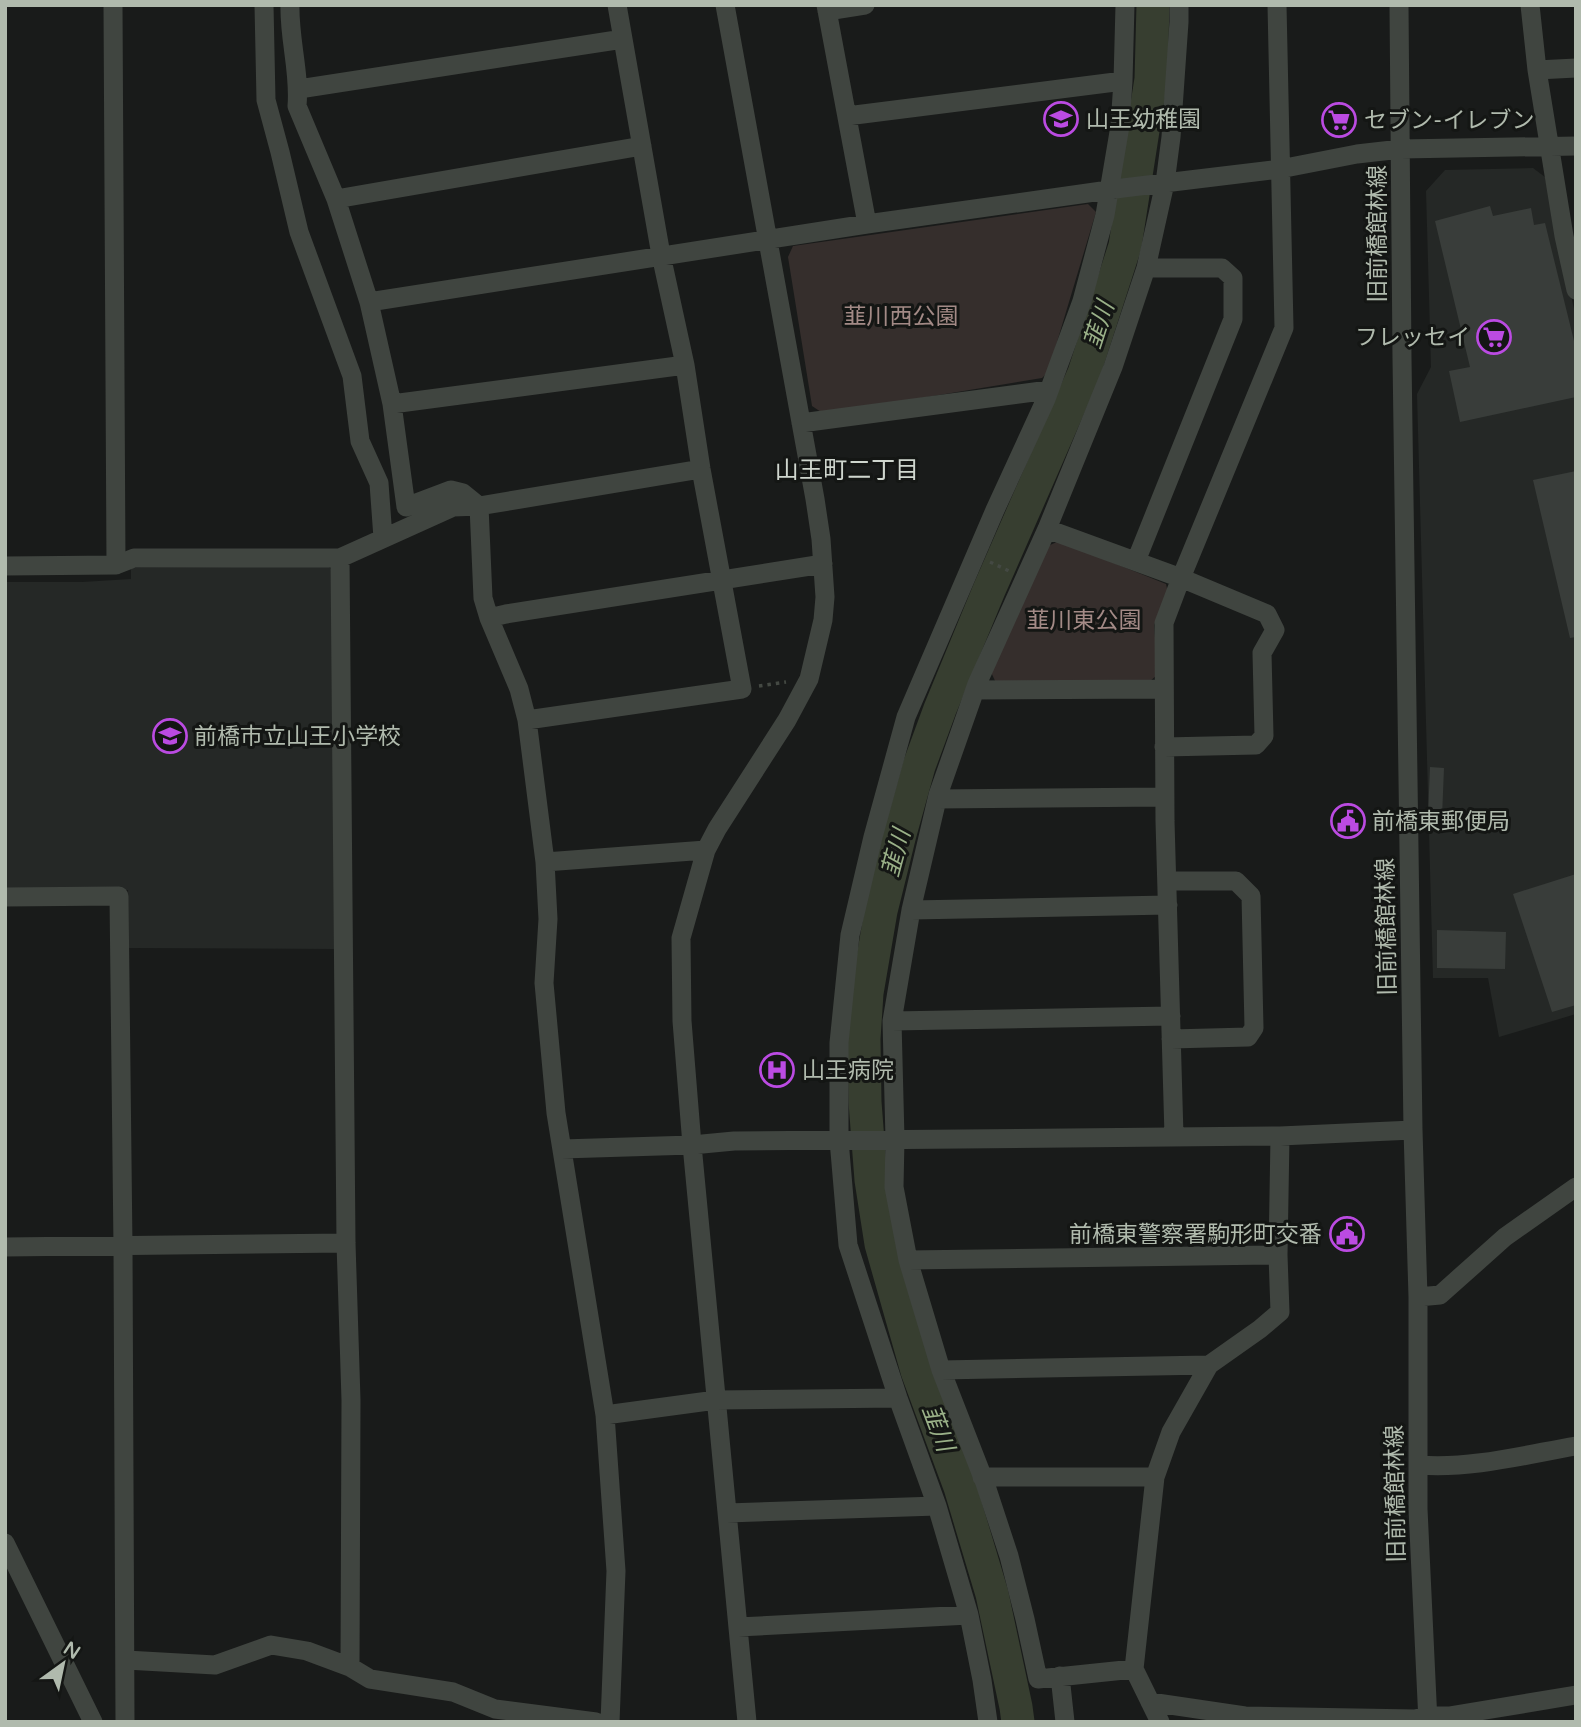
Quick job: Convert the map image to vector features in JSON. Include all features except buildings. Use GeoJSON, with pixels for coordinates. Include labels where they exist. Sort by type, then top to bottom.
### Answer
{"type":"FeatureCollection","features":[{"type":"Feature","properties":{"kind":"street"},"geometry":{"type":"LineString","coordinates":[[113,5],[116,565]]}},
{"type":"Feature","properties":{"kind":"street"},"geometry":{"type":"LineString","coordinates":[[264,5],[266,100],[299,232],[352,376],[360,441],[379,483],[383,538]]}},
{"type":"Feature","properties":{"kind":"street"},"geometry":{"type":"LineString","coordinates":[[290,5],[299,89],[298,106],[336,199],[369,302],[392,404],[407,507],[451,490],[463,493],[479,506],[483,598],[519,689],[527,720],[544,862],[548,919],[544,983],[556,1114],[605,1415],[616,1571],[610,1722]]}},
{"type":"Feature","properties":{"kind":"street"},"geometry":{"type":"LineString","coordinates":[[527,720],[742,689],[701,469],[685,365],[661,255],[617,5]]}},
{"type":"Feature","properties":{"kind":"street"},"geometry":{"type":"LineString","coordinates":[[725,5],[819,526],[825,597],[823,620],[809,678],[787,720],[706,850],[681,938],[682,1021],[692,1145],[747,1722]]}},
{"type":"Feature","properties":{"kind":"street"},"geometry":{"type":"LineString","coordinates":[[865,5],[826,8],[867,224]]}},
{"type":"Feature","properties":{"kind":"street"},"geometry":{"type":"LineString","coordinates":[[988,1722],[969,1615],[937,1506],[848,1245],[839,1043],[850,934],[906,717],[1049,390],[1082,301],[1116,190],[1125,5]]}},
{"type":"Feature","properties":{"kind":"street"},"geometry":{"type":"LineString","coordinates":[[1134,1669],[1038,1679],[1009,1556],[941,1370],[908,1260],[894,1187],[891,1139],[892,1021],[911,910],[937,799],[975,690],[1113,367],[1146,268],[1158,184],[1171,137],[1179,5]]}},
{"type":"Feature","properties":{"kind":"street"},"geometry":{"type":"LineString","coordinates":[[1174,1136],[1164,747],[1164,624],[1284,328],[1277,5]]}},
{"type":"Feature","properties":{"kind":"street","name":"旧前橋館林線"},"geometry":{"type":"LineString","coordinates":[[1399,5],[1413,1130],[1418,1297],[1418,1508],[1428,1719]]}},
{"type":"Feature","properties":{"kind":"street"},"geometry":{"type":"LineString","coordinates":[[1531,5],[1537,70],[1549,148],[1569,223],[1576,290]]}},
{"type":"Feature","properties":{"kind":"street"},"geometry":{"type":"LineString","coordinates":[[299,89],[623,39]]}},
{"type":"Feature","properties":{"kind":"street"},"geometry":{"type":"LineString","coordinates":[[1537,70],[1576,68]]}},
{"type":"Feature","properties":{"kind":"street"},"geometry":{"type":"LineString","coordinates":[[847,117],[1123,81]]}},
{"type":"Feature","properties":{"kind":"street"},"geometry":{"type":"LineString","coordinates":[[336,199],[642,146]]}},
{"type":"Feature","properties":{"kind":"street"},"geometry":{"type":"LineString","coordinates":[[369,302],[867,224],[1280,169],[1357,154],[1401,149],[1576,146]]}},
{"type":"Feature","properties":{"kind":"street"},"geometry":{"type":"LineString","coordinates":[[1136,561],[1233,319],[1233,278],[1222,268],[1146,268]]}},
{"type":"Feature","properties":{"kind":"street"},"geometry":{"type":"LineString","coordinates":[[392,404],[685,365]]}},
{"type":"Feature","properties":{"kind":"street"},"geometry":{"type":"LineString","coordinates":[[801,423],[1049,390]]}},
{"type":"Feature","properties":{"kind":"street"},"geometry":{"type":"LineString","coordinates":[[5,566],[116,565],[134,558],[340,558],[453,507],[479,506],[701,469]]}},
{"type":"Feature","properties":{"kind":"street"},"geometry":{"type":"LineString","coordinates":[[1046,529],[1181,578],[1266,614],[1275,630],[1262,653],[1264,736],[1256,745],[1164,747]]}},
{"type":"Feature","properties":{"kind":"street"},"geometry":{"type":"LineString","coordinates":[[340,558],[346,1243],[351,1400],[350,1667]]}},
{"type":"Feature","properties":{"kind":"street"},"geometry":{"type":"LineString","coordinates":[[489,618],[823,564]]}},
{"type":"Feature","properties":{"kind":"street"},"geometry":{"type":"LineString","coordinates":[[975,690],[1164,689]]}},
{"type":"Feature","properties":{"kind":"street"},"geometry":{"type":"LineString","coordinates":[[937,799],[1165,797]]}},
{"type":"Feature","properties":{"kind":"street"},"geometry":{"type":"LineString","coordinates":[[544,862],[706,850]]}},
{"type":"Feature","properties":{"kind":"street"},"geometry":{"type":"LineString","coordinates":[[1167,881],[1236,881],[1251,896],[1254,1028],[1248,1037],[1171,1039]]}},
{"type":"Feature","properties":{"kind":"street"},"geometry":{"type":"LineString","coordinates":[[5,897],[119,896],[125,1722]]}},
{"type":"Feature","properties":{"kind":"street"},"geometry":{"type":"LineString","coordinates":[[911,910],[1168,905]]}},
{"type":"Feature","properties":{"kind":"street"},"geometry":{"type":"LineString","coordinates":[[892,1021],[1171,1016]]}},
{"type":"Feature","properties":{"kind":"street"},"geometry":{"type":"LineString","coordinates":[[562,1149],[734,1141],[1280,1136],[1413,1130]]}},
{"type":"Feature","properties":{"kind":"street"},"geometry":{"type":"LineString","coordinates":[[1160,1722],[1134,1669],[1155,1477],[1171,1432],[1209,1365],[1280,1312],[1280,1136]]}},
{"type":"Feature","properties":{"kind":"street"},"geometry":{"type":"LineString","coordinates":[[1418,1297],[1440,1295],[1505,1237],[1576,1187]]}},
{"type":"Feature","properties":{"kind":"street"},"geometry":{"type":"LineString","coordinates":[[5,1247],[346,1243]]}},
{"type":"Feature","properties":{"kind":"street"},"geometry":{"type":"LineString","coordinates":[[908,1260],[1278,1255]]}},
{"type":"Feature","properties":{"kind":"street"},"geometry":{"type":"LineString","coordinates":[[941,1370],[1209,1365]]}},
{"type":"Feature","properties":{"kind":"street"},"geometry":{"type":"LineString","coordinates":[[605,1415],[716,1400],[898,1398]]}},
{"type":"Feature","properties":{"kind":"street"},"geometry":{"type":"LineString","coordinates":[[1419,1465],[1478,1464],[1576,1446]]}},
{"type":"Feature","properties":{"kind":"street"},"geometry":{"type":"LineString","coordinates":[[982,1477],[1155,1477]]}},
{"type":"Feature","properties":{"kind":"street"},"geometry":{"type":"LineString","coordinates":[[727,1513],[937,1506]]}},
{"type":"Feature","properties":{"kind":"street"},"geometry":{"type":"LineString","coordinates":[[5,1543],[93,1722]]}},
{"type":"Feature","properties":{"kind":"street"},"geometry":{"type":"LineString","coordinates":[[738,1627],[969,1615]]}},
{"type":"Feature","properties":{"kind":"street"},"geometry":{"type":"LineString","coordinates":[[126,1660],[215,1665],[271,1646],[307,1651],[350,1667],[370,1679],[453,1692],[495,1709],[596,1722]]}},
{"type":"Feature","properties":{"kind":"street"},"geometry":{"type":"LineString","coordinates":[[1060,1676],[1065,1722]]}},
{"type":"Feature","properties":{"kind":"street"},"geometry":{"type":"LineString","coordinates":[[1150,1702],[1245,1716],[1428,1719],[1576,1695]]}},
{"type":"Feature","properties":{"kind":"path"},"geometry":{"type":"LineString","coordinates":[[981,558],[1016,574]]}},
{"type":"Feature","properties":{"kind":"path"},"geometry":{"type":"LineString","coordinates":[[742,689],[809,678]]}},
{"type":"Feature","properties":{"kind":"shaded area"},"geometry":{"type":"Polygon","coordinates":[[[1533,168],[1545,177],[1576,318],[1576,1014],[1499,1037],[1488,978],[1433,978],[1417,394],[1431,367],[1426,191],[1445,170],[1533,168]]]}},
{"type":"Feature","properties":{"kind":"shaded area","name":"前橋市立山王小学校"},"geometry":{"type":"Polygon","coordinates":[[[328,566],[333,571],[336,949],[129,948],[128,890],[5,890],[5,582],[131,579],[131,568],[328,566]]]}},
{"type":"Feature","properties":{"kind":"green space","name":"韮川西公園"},"geometry":{"type":"Polygon","coordinates":[[[1088,204],[1096,212],[1048,372],[1042,378],[824,414],[812,406],[788,257],[793,246],[1088,204]]]}},
{"type":"Feature","properties":{"kind":"green space","name":"韮川東公園"},"geometry":{"type":"Polygon","coordinates":[[[1059,541],[1166,584],[1168,593],[1154,625],[1158,674],[1148,683],[996,683],[991,672],[1048,546],[1059,541]]]}},
{"type":"Feature","properties":{"kind":"waterway","name":"韮川"},"geometry":{"type":"LineString","coordinates":[[1018,1722],[992,1594],[960,1487],[917,1371],[881,1244],[871,1180],[865,1102],[864,1039],[867,993],[881,911],[919,766],[989,590],[1084,373],[1125,246],[1151,79],[1153,5]]}},
{"type":"Feature","properties":{"kind":"place","name":"山王幼稚園"},"geometry":{"type":"Point","coordinates":[1061,119]}},
{"type":"Feature","properties":{"kind":"place","name":"セブン-イレブン"},"geometry":{"type":"Point","coordinates":[1339,120]}},
{"type":"Feature","properties":{"kind":"place","name":"フレッセイ"},"geometry":{"type":"Point","coordinates":[1494,337]}},
{"type":"Feature","properties":{"kind":"place","name":"前橋市立山王小学校"},"geometry":{"type":"Point","coordinates":[170,736]}},
{"type":"Feature","properties":{"kind":"place","name":"前橋東郵便局"},"geometry":{"type":"Point","coordinates":[1348,821]}},
{"type":"Feature","properties":{"kind":"place","name":"山王病院"},"geometry":{"type":"Point","coordinates":[777,1070]}},
{"type":"Feature","properties":{"kind":"place","name":"前橋東警察署駒形町交番"},"geometry":{"type":"Point","coordinates":[1347,1234]}},
{"type":"Feature","properties":{"kind":"district","name":"山王町二丁目"},"geometry":{"type":"Point","coordinates":[847,470]}}]}
